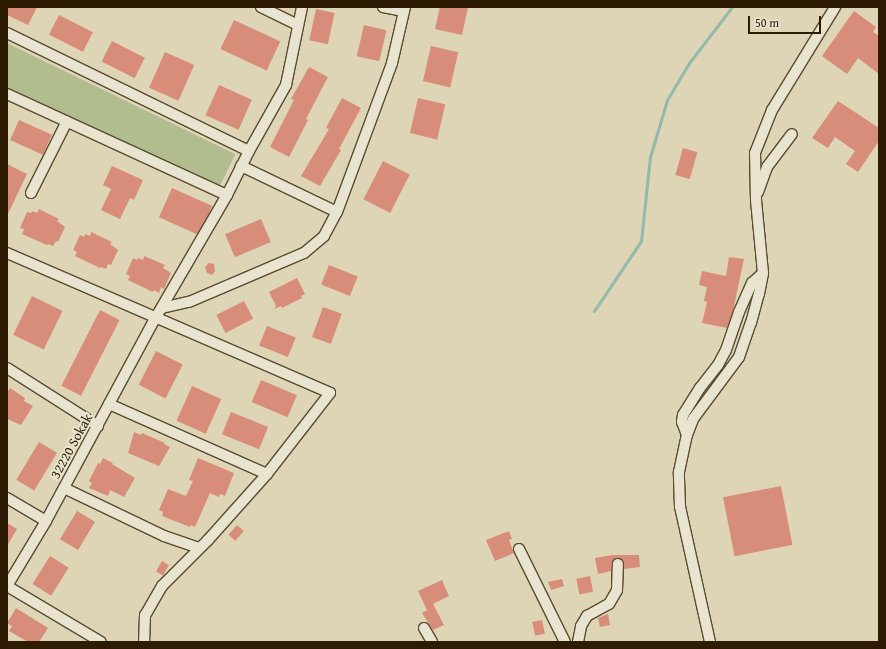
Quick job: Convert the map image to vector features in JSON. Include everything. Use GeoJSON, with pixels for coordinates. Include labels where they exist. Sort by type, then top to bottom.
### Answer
{"type":"FeatureCollection","features":[{"type":"Feature","properties":{"kind":"street"},"geometry":{"type":"LineString","coordinates":[[261,7],[298,24]]}},
{"type":"Feature","properties":{"kind":"street","name":"32220 Sokak"},"geometry":{"type":"LineString","coordinates":[[7,586],[46,521],[159,313],[227,196],[241,166],[286,85],[302,7]]}},
{"type":"Feature","properties":{"kind":"street"},"geometry":{"type":"LineString","coordinates":[[159,313],[189,302],[304,253],[324,236],[337,212],[392,63],[404,9],[383,7]]}},
{"type":"Feature","properties":{"kind":"street"},"geometry":{"type":"LineString","coordinates":[[710,642],[680,507],[679,472],[687,435],[693,419],[739,357],[751,323],[763,272],[756,200],[755,153],[772,110],[835,7]]}},
{"type":"Feature","properties":{"kind":"street"},"geometry":{"type":"LineString","coordinates":[[7,33],[249,151]]}},
{"type":"Feature","properties":{"kind":"street"},"geometry":{"type":"LineString","coordinates":[[7,94],[227,196]]}},
{"type":"Feature","properties":{"kind":"street"},"geometry":{"type":"LineString","coordinates":[[31,193],[67,121]]}},
{"type":"Feature","properties":{"kind":"street"},"geometry":{"type":"LineString","coordinates":[[756,200],[767,167],[792,134]]}},
{"type":"Feature","properties":{"kind":"street"},"geometry":{"type":"LineString","coordinates":[[241,166],[337,212]]}},
{"type":"Feature","properties":{"kind":"street"},"geometry":{"type":"LineString","coordinates":[[7,253],[159,313],[330,393],[267,474],[162,586],[145,615],[144,642]]}},
{"type":"Feature","properties":{"kind":"street"},"geometry":{"type":"LineString","coordinates":[[687,435],[682,422],[684,415],[700,388],[718,365],[726,350],[738,312],[752,283],[763,272]]}},
{"type":"Feature","properties":{"kind":"street"},"geometry":{"type":"LineString","coordinates":[[7,368],[98,426]]}},
{"type":"Feature","properties":{"kind":"street"},"geometry":{"type":"LineString","coordinates":[[109,404],[267,474]]}},
{"type":"Feature","properties":{"kind":"street"},"geometry":{"type":"LineString","coordinates":[[64,488],[164,536],[199,548]]}},
{"type":"Feature","properties":{"kind":"street"},"geometry":{"type":"LineString","coordinates":[[7,498],[46,521]]}},
{"type":"Feature","properties":{"kind":"street"},"geometry":{"type":"LineString","coordinates":[[519,549],[565,642]]}},
{"type":"Feature","properties":{"kind":"street"},"geometry":{"type":"LineString","coordinates":[[578,642],[581,626],[587,616],[609,604],[617,590],[618,564]]}},
{"type":"Feature","properties":{"kind":"street"},"geometry":{"type":"LineString","coordinates":[[7,586],[101,642]]}},
{"type":"Feature","properties":{"kind":"street"},"geometry":{"type":"LineString","coordinates":[[424,628],[432,642]]}},
{"type":"Feature","properties":{"kind":"green space"},"geometry":{"type":"Polygon","coordinates":[[[7,43],[235,154],[218,190],[7,88],[7,43]]]}},
{"type":"Feature","properties":{"kind":"building"},"geometry":{"type":"Polygon","coordinates":[[[7,7],[37,7],[28,25],[7,15],[7,7]]]}},
{"type":"Feature","properties":{"kind":"building"},"geometry":{"type":"Polygon","coordinates":[[[440,7],[468,7],[462,35],[435,29],[440,7]]]}},
{"type":"Feature","properties":{"kind":"building"},"geometry":{"type":"Polygon","coordinates":[[[316,9],[335,13],[328,44],[309,40],[316,9]]]}},
{"type":"Feature","properties":{"kind":"building"},"geometry":{"type":"Polygon","coordinates":[[[854,11],[876,27],[873,32],[879,36],[879,74],[858,58],[847,74],[822,56],[854,11]]]}},
{"type":"Feature","properties":{"kind":"building"},"geometry":{"type":"Polygon","coordinates":[[[59,15],[93,32],[83,52],[49,35],[59,15]]]}},
{"type":"Feature","properties":{"kind":"building"},"geometry":{"type":"Polygon","coordinates":[[[234,20],[280,42],[267,71],[220,49],[234,20]]]}},
{"type":"Feature","properties":{"kind":"building"},"geometry":{"type":"Polygon","coordinates":[[[364,25],[386,30],[379,61],[357,56],[364,25]]]}},
{"type":"Feature","properties":{"kind":"building"},"geometry":{"type":"Polygon","coordinates":[[[112,41],[145,58],[135,78],[102,61],[112,41]]]}},
{"type":"Feature","properties":{"kind":"building"},"geometry":{"type":"Polygon","coordinates":[[[431,46],[458,52],[450,87],[423,81],[431,46]]]}},
{"type":"Feature","properties":{"kind":"building"},"geometry":{"type":"Polygon","coordinates":[[[165,52],[194,65],[178,101],[149,88],[165,52]]]}},
{"type":"Feature","properties":{"kind":"building"},"geometry":{"type":"Polygon","coordinates":[[[309,67],[328,77],[306,119],[308,120],[289,157],[270,147],[294,100],[291,99],[309,67]]]}},
{"type":"Feature","properties":{"kind":"building"},"geometry":{"type":"Polygon","coordinates":[[[219,85],[252,100],[238,130],[206,115],[219,85]]]}},
{"type":"Feature","properties":{"kind":"building"},"geometry":{"type":"Polygon","coordinates":[[[342,98],[361,108],[339,149],[341,150],[320,186],[301,176],[329,129],[326,128],[342,98]]]}},
{"type":"Feature","properties":{"kind":"building"},"geometry":{"type":"Polygon","coordinates":[[[418,98],[445,104],[437,139],[410,133],[418,98]]]}},
{"type":"Feature","properties":{"kind":"building"},"geometry":{"type":"Polygon","coordinates":[[[838,101],[879,128],[879,141],[858,172],[846,164],[855,151],[835,137],[828,148],[812,138],[838,101]]]}},
{"type":"Feature","properties":{"kind":"building"},"geometry":{"type":"Polygon","coordinates":[[[19,120],[52,135],[43,155],[10,140],[19,120]]]}},
{"type":"Feature","properties":{"kind":"building"},"geometry":{"type":"Polygon","coordinates":[[[683,148],[697,152],[690,179],[675,175],[683,148]]]}},
{"type":"Feature","properties":{"kind":"building"},"geometry":{"type":"Polygon","coordinates":[[[383,161],[410,175],[390,213],[363,199],[383,161]]]}},
{"type":"Feature","properties":{"kind":"building"},"geometry":{"type":"Polygon","coordinates":[[[7,164],[27,174],[7,216],[7,164]]]}},
{"type":"Feature","properties":{"kind":"building"},"geometry":{"type":"Polygon","coordinates":[[[112,166],[143,180],[134,200],[130,198],[120,219],[101,210],[111,189],[103,185],[112,166]]]}},
{"type":"Feature","properties":{"kind":"building"},"geometry":{"type":"Polygon","coordinates":[[[172,188],[212,206],[199,235],[159,217],[172,188]]]}},
{"type":"Feature","properties":{"kind":"building"},"geometry":{"type":"Polygon","coordinates":[[[39,209],[59,219],[57,221],[65,227],[58,242],[56,241],[53,246],[47,245],[22,234],[24,229],[20,228],[27,212],[31,213],[32,211],[37,213],[39,209]]]}},
{"type":"Feature","properties":{"kind":"building"},"geometry":{"type":"Polygon","coordinates":[[[261,219],[271,242],[235,257],[225,234],[261,219]]]}},
{"type":"Feature","properties":{"kind":"building"},"geometry":{"type":"Polygon","coordinates":[[[91,232],[112,242],[110,244],[118,250],[111,265],[108,264],[106,269],[100,268],[75,256],[77,252],[73,250],[80,235],[84,237],[85,234],[90,236],[91,232]]]}},
{"type":"Feature","properties":{"kind":"building"},"geometry":{"type":"Polygon","coordinates":[[[144,256],[165,265],[163,268],[171,273],[164,289],[161,287],[159,293],[154,290],[153,292],[128,280],[130,276],[126,274],[133,258],[143,260],[144,256]]]}},
{"type":"Feature","properties":{"kind":"building"},"geometry":{"type":"Polygon","coordinates":[[[729,257],[744,259],[733,311],[727,328],[702,323],[707,302],[704,301],[707,287],[699,285],[702,271],[726,276],[729,257]]]}},
{"type":"Feature","properties":{"kind":"building"},"geometry":{"type":"Polygon","coordinates":[[[209,263],[214,264],[215,271],[212,275],[207,273],[205,267],[209,263]]]}},
{"type":"Feature","properties":{"kind":"building"},"geometry":{"type":"Polygon","coordinates":[[[329,265],[358,277],[350,296],[321,284],[329,265]]]}},
{"type":"Feature","properties":{"kind":"building"},"geometry":{"type":"Polygon","coordinates":[[[297,278],[305,294],[301,296],[302,298],[282,308],[281,306],[274,309],[276,306],[269,292],[297,278]]]}},
{"type":"Feature","properties":{"kind":"building"},"geometry":{"type":"Polygon","coordinates":[[[32,296],[63,311],[44,350],[13,335],[32,296]]]}},
{"type":"Feature","properties":{"kind":"building"},"geometry":{"type":"Polygon","coordinates":[[[244,301],[253,319],[225,333],[216,315],[244,301]]]}},
{"type":"Feature","properties":{"kind":"building"},"geometry":{"type":"Polygon","coordinates":[[[323,307],[342,314],[331,344],[312,337],[323,307]]]}},
{"type":"Feature","properties":{"kind":"building"},"geometry":{"type":"Polygon","coordinates":[[[100,310],[120,320],[81,396],[61,386],[100,310]]]}},
{"type":"Feature","properties":{"kind":"building"},"geometry":{"type":"Polygon","coordinates":[[[267,326],[296,338],[288,357],[259,345],[267,326]]]}},
{"type":"Feature","properties":{"kind":"building"},"geometry":{"type":"Polygon","coordinates":[[[156,351],[183,365],[165,398],[139,385],[156,351]]]}},
{"type":"Feature","properties":{"kind":"building"},"geometry":{"type":"Polygon","coordinates":[[[261,380],[297,395],[288,417],[252,402],[261,380]]]}},
{"type":"Feature","properties":{"kind":"building"},"geometry":{"type":"Polygon","coordinates":[[[192,386],[221,399],[206,434],[177,421],[192,386]]]}},
{"type":"Feature","properties":{"kind":"building"},"geometry":{"type":"Polygon","coordinates":[[[10,388],[25,398],[24,401],[33,406],[21,425],[7,419],[7,393],[10,388]]]}},
{"type":"Feature","properties":{"kind":"building"},"geometry":{"type":"Polygon","coordinates":[[[231,412],[268,427],[259,449],[222,434],[231,412]]]}},
{"type":"Feature","properties":{"kind":"building"},"geometry":{"type":"Polygon","coordinates":[[[134,432],[141,435],[142,433],[165,443],[164,444],[170,447],[159,466],[128,453],[134,432]]]}},
{"type":"Feature","properties":{"kind":"building"},"geometry":{"type":"Polygon","coordinates":[[[39,442],[57,453],[34,491],[16,480],[39,442]]]}},
{"type":"Feature","properties":{"kind":"building"},"geometry":{"type":"Polygon","coordinates":[[[103,458],[135,478],[124,497],[110,490],[108,496],[89,488],[92,483],[89,481],[98,463],[100,464],[103,458]]]}},
{"type":"Feature","properties":{"kind":"building"},"geometry":{"type":"Polygon","coordinates":[[[198,458],[234,473],[225,496],[220,494],[219,497],[210,493],[195,527],[191,525],[190,527],[162,516],[163,512],[159,510],[168,489],[186,496],[193,481],[189,480],[198,458]]]}},
{"type":"Feature","properties":{"kind":"building"},"geometry":{"type":"Polygon","coordinates":[[[781,486],[792,545],[735,556],[723,497],[781,486]]]}},
{"type":"Feature","properties":{"kind":"building"},"geometry":{"type":"Polygon","coordinates":[[[77,511],[95,522],[78,550],[60,539],[77,511]]]}},
{"type":"Feature","properties":{"kind":"building"},"geometry":{"type":"Polygon","coordinates":[[[7,523],[17,529],[7,546],[7,523]]]}},
{"type":"Feature","properties":{"kind":"building"},"geometry":{"type":"Polygon","coordinates":[[[237,525],[244,531],[235,541],[228,535],[237,525]]]}},
{"type":"Feature","properties":{"kind":"building"},"geometry":{"type":"Polygon","coordinates":[[[509,531],[512,539],[509,540],[514,553],[495,561],[486,540],[509,531]]]}},
{"type":"Feature","properties":{"kind":"building"},"geometry":{"type":"Polygon","coordinates":[[[612,555],[639,555],[640,567],[624,569],[624,561],[618,558],[612,561],[611,571],[598,574],[595,558],[612,555]]]}},
{"type":"Feature","properties":{"kind":"building"},"geometry":{"type":"Polygon","coordinates":[[[50,556],[69,568],[51,596],[33,584],[50,556]]]}},
{"type":"Feature","properties":{"kind":"building"},"geometry":{"type":"Polygon","coordinates":[[[162,561],[169,565],[163,575],[156,571],[162,561]]]}},
{"type":"Feature","properties":{"kind":"building"},"geometry":{"type":"Polygon","coordinates":[[[590,576],[593,592],[579,594],[576,579],[590,576]]]}},
{"type":"Feature","properties":{"kind":"building"},"geometry":{"type":"Polygon","coordinates":[[[562,579],[564,586],[551,590],[548,582],[562,579]]]}},
{"type":"Feature","properties":{"kind":"building"},"geometry":{"type":"Polygon","coordinates":[[[442,580],[449,596],[433,604],[444,625],[433,630],[422,613],[427,610],[418,591],[442,580]]]}},
{"type":"Feature","properties":{"kind":"building"},"geometry":{"type":"Polygon","coordinates":[[[16,608],[48,628],[39,642],[28,642],[9,631],[12,626],[7,623],[16,608]]]}},
{"type":"Feature","properties":{"kind":"building"},"geometry":{"type":"Polygon","coordinates":[[[608,614],[610,625],[600,627],[598,618],[608,614]]]}},
{"type":"Feature","properties":{"kind":"building"},"geometry":{"type":"Polygon","coordinates":[[[542,620],[545,634],[535,636],[532,622],[542,620]]]}},
{"type":"Feature","properties":{"kind":"waterway"},"geometry":{"type":"LineString","coordinates":[[594,311],[641,241],[650,157],[667,100],[689,63],[732,7]]}}]}
